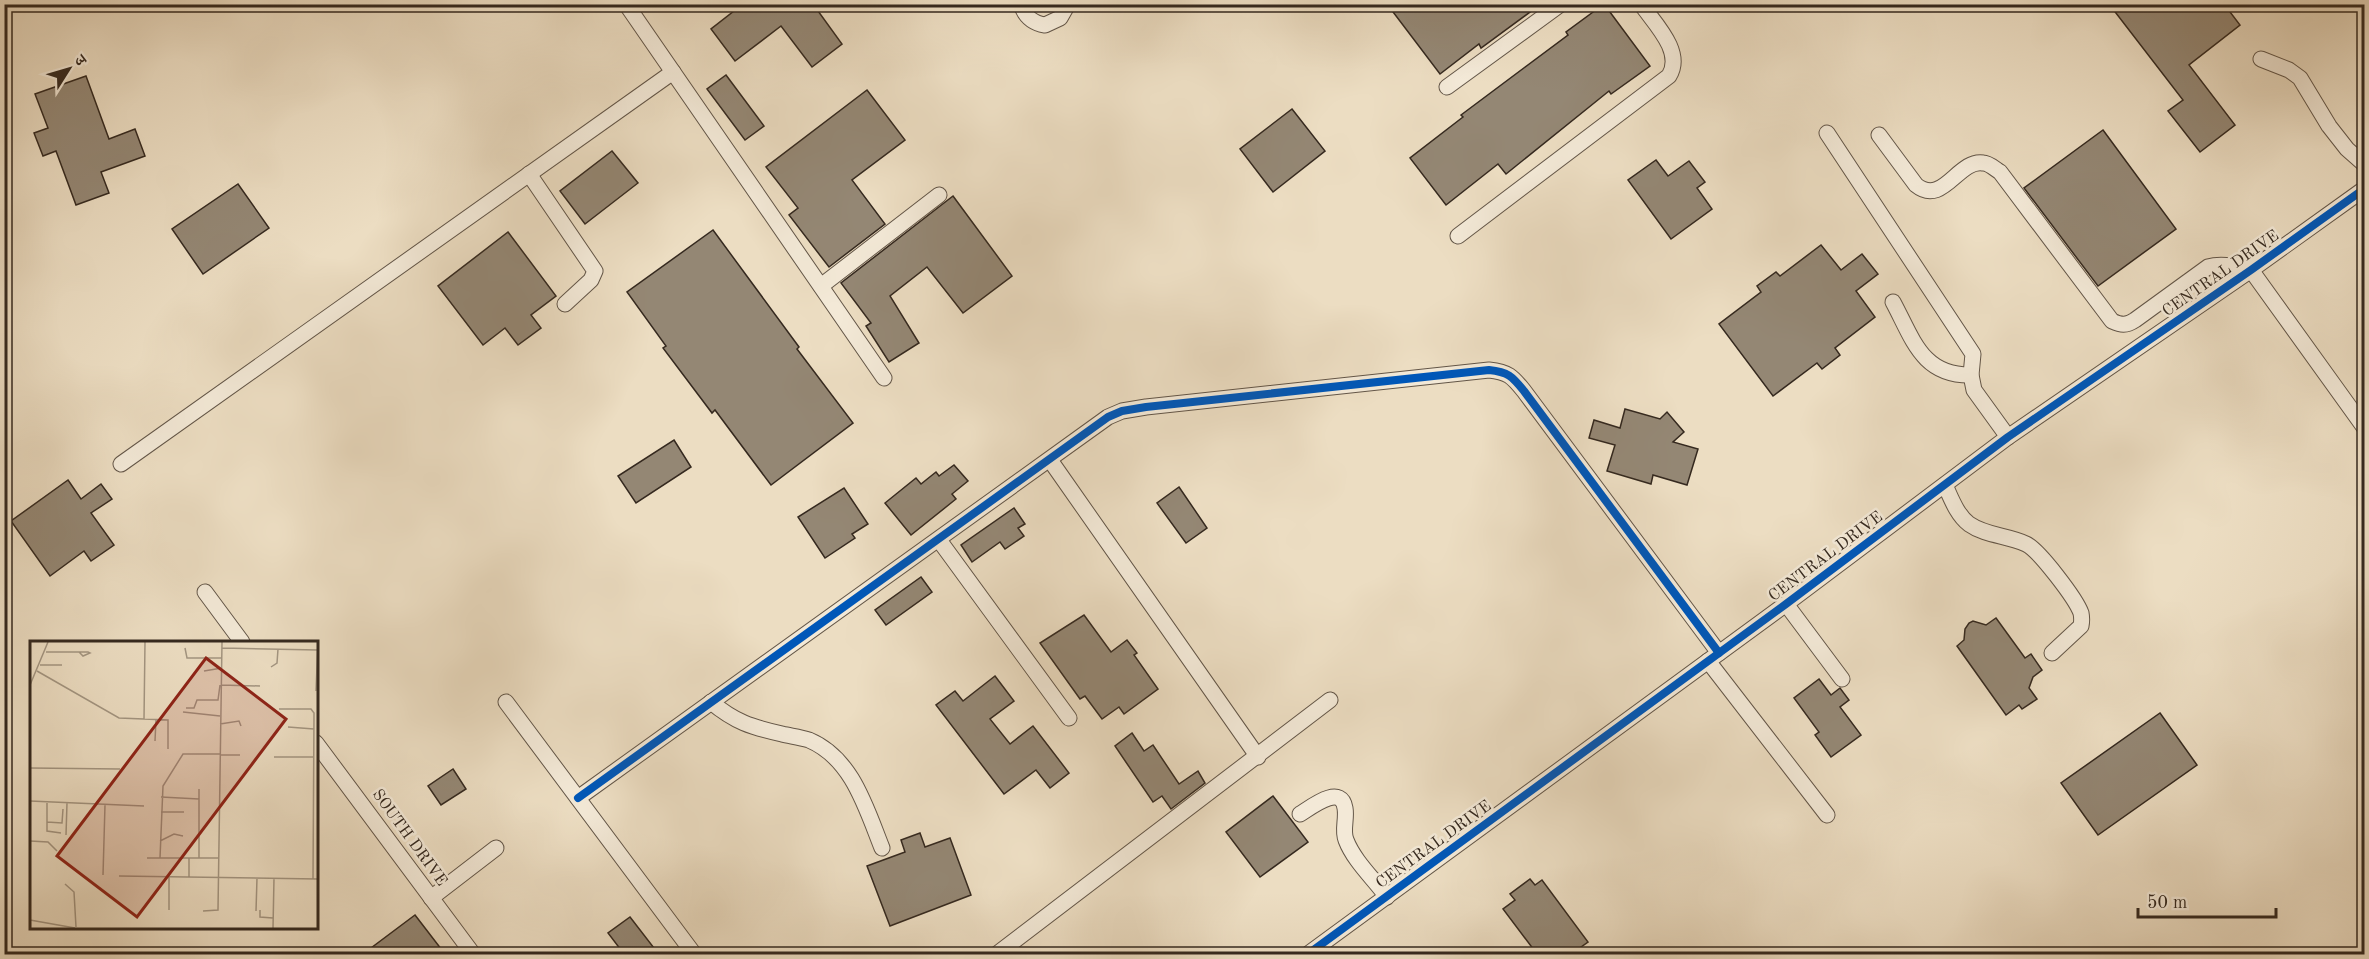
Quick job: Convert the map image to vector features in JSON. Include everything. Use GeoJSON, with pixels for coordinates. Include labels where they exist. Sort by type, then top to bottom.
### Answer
{"type":"FeatureCollection","features":[{"type":"Feature","properties":{"kind":"street"},"geometry":{"type":"LineString","coordinates":[[626,4],[884,378]]}},
{"type":"Feature","properties":{"kind":"street"},"geometry":{"type":"LineString","coordinates":[[1021,4],[1024,14],[1045,25],[1060,18],[1068,4]]}},
{"type":"Feature","properties":{"kind":"street"},"geometry":{"type":"LineString","coordinates":[[1448,87],[1561,4]]}},
{"type":"Feature","properties":{"kind":"street"},"geometry":{"type":"LineString","coordinates":[[1458,236],[1669,76],[1674,64],[1673,53],[1641,4]]}},
{"type":"Feature","properties":{"kind":"street"},"geometry":{"type":"LineString","coordinates":[[2261,59],[2289,70],[2300,78],[2329,126],[2364,164]]}},
{"type":"Feature","properties":{"kind":"street"},"geometry":{"type":"LineString","coordinates":[[121,464],[673,72]]}},
{"type":"Feature","properties":{"kind":"street"},"geometry":{"type":"LineString","coordinates":[[1827,134],[1973,354],[1971,375],[1974,390],[2008,437]]}},
{"type":"Feature","properties":{"kind":"street"},"geometry":{"type":"LineString","coordinates":[[1880,135],[1916,185],[1923,191],[1935,191],[1974,164],[1983,162],[2000,172],[2112,321],[2120,325],[2127,325],[2135,320],[2208,267],[2214,265],[2237,267],[2276,241],[2285,246]]}},
{"type":"Feature","properties":{"kind":"street"},"geometry":{"type":"LineString","coordinates":[[529,174],[595,271],[591,280],[565,304]]}},
{"type":"Feature","properties":{"kind":"street","name":"CENTRAL DRIVE"},"geometry":{"type":"LineString","coordinates":[[1308,954],[1786,604],[2008,437],[2251,270],[2364,189]]}},
{"type":"Feature","properties":{"kind":"street"},"geometry":{"type":"LineString","coordinates":[[821,286],[939,195]]}},
{"type":"Feature","properties":{"kind":"street"},"geometry":{"type":"LineString","coordinates":[[2251,270],[2364,427]]}},
{"type":"Feature","properties":{"kind":"street"},"geometry":{"type":"LineString","coordinates":[[1893,302],[1925,358],[1942,372],[1971,375]]}},
{"type":"Feature","properties":{"kind":"street"},"geometry":{"type":"LineString","coordinates":[[578,798],[1108,417],[1122,411],[1157,405],[1477,371],[1505,372],[1520,385],[1827,815]]}},
{"type":"Feature","properties":{"kind":"street"},"geometry":{"type":"LineString","coordinates":[[1050,460],[1258,757]]}},
{"type":"Feature","properties":{"kind":"street"},"geometry":{"type":"LineString","coordinates":[[1945,485],[1954,506],[1966,522],[1982,532],[2012,538],[2029,545],[2047,563],[2080,610],[2081,626],[2052,653]]}},
{"type":"Feature","properties":{"kind":"street"},"geometry":{"type":"LineString","coordinates":[[939,540],[1069,718]]}},
{"type":"Feature","properties":{"kind":"street"},"geometry":{"type":"LineString","coordinates":[[205,592],[241,641]]}},
{"type":"Feature","properties":{"kind":"street"},"geometry":{"type":"LineString","coordinates":[[1786,604],[1842,679]]}},
{"type":"Feature","properties":{"kind":"street"},"geometry":{"type":"LineString","coordinates":[[997,954],[1330,700]]}},
{"type":"Feature","properties":{"kind":"street"},"geometry":{"type":"LineString","coordinates":[[506,702],[694,954]]}},
{"type":"Feature","properties":{"kind":"street"},"geometry":{"type":"LineString","coordinates":[[711,702],[730,718],[808,740],[842,764],[861,794],[882,848]]}},
{"type":"Feature","properties":{"kind":"street","name":"SOUTH DRIVE"},"geometry":{"type":"LineString","coordinates":[[318,746],[473,954]]}},
{"type":"Feature","properties":{"kind":"street"},"geometry":{"type":"LineString","coordinates":[[1300,814],[1328,797],[1336,797],[1342,801],[1345,807],[1345,838],[1350,849],[1387,897]]}},
{"type":"Feature","properties":{"kind":"street"},"geometry":{"type":"LineString","coordinates":[[431,898],[496,848]]}},
{"type":"Feature","properties":{"kind":"building"},"geometry":{"type":"Polygon","coordinates":[[[743,4],[813,4],[842,44],[812,67],[781,26],[735,61],[711,29],[743,4]]]}},
{"type":"Feature","properties":{"kind":"building"},"geometry":{"type":"Polygon","coordinates":[[[1387,4],[1541,4],[1481,48],[1479,44],[1440,74],[1387,4]]]}},
{"type":"Feature","properties":{"kind":"building"},"geometry":{"type":"Polygon","coordinates":[[[1604,4],[1650,66],[1611,94],[1609,91],[1506,174],[1498,164],[1446,205],[1410,158],[1463,117],[1461,115],[1568,35],[1566,32],[1604,4]]]}},
{"type":"Feature","properties":{"kind":"building"},"geometry":{"type":"Polygon","coordinates":[[[2109,4],[2224,4],[2240,25],[2189,65],[2235,125],[2200,152],[2168,111],[2183,100],[2109,4]]]}},
{"type":"Feature","properties":{"kind":"building"},"geometry":{"type":"Polygon","coordinates":[[[726,75],[764,126],[745,140],[707,89],[726,75]]]}},
{"type":"Feature","properties":{"kind":"building"},"geometry":{"type":"Polygon","coordinates":[[[86,76],[109,139],[135,129],[145,156],[101,172],[109,193],[76,205],[56,151],[43,156],[34,133],[48,128],[35,94],[86,76]]]}},
{"type":"Feature","properties":{"kind":"building"},"geometry":{"type":"Polygon","coordinates":[[[867,90],[905,140],[852,180],[885,224],[829,267],[789,215],[798,208],[766,167],[867,90]]]}},
{"type":"Feature","properties":{"kind":"building"},"geometry":{"type":"Polygon","coordinates":[[[1292,109],[1325,151],[1273,192],[1240,149],[1292,109]]]}},
{"type":"Feature","properties":{"kind":"building"},"geometry":{"type":"Polygon","coordinates":[[[2103,130],[2176,229],[2098,286],[2024,188],[2103,130]]]}},
{"type":"Feature","properties":{"kind":"building"},"geometry":{"type":"Polygon","coordinates":[[[612,151],[638,183],[585,224],[560,191],[612,151]]]}},
{"type":"Feature","properties":{"kind":"building"},"geometry":{"type":"Polygon","coordinates":[[[1656,160],[1668,176],[1689,161],[1705,182],[1697,188],[1712,209],[1671,239],[1628,180],[1656,160]]]}},
{"type":"Feature","properties":{"kind":"building"},"geometry":{"type":"Polygon","coordinates":[[[238,184],[269,228],[203,274],[172,229],[238,184]]]}},
{"type":"Feature","properties":{"kind":"building"},"geometry":{"type":"Polygon","coordinates":[[[953,196],[1012,276],[963,313],[927,267],[890,296],[919,343],[889,362],[866,326],[871,323],[841,283],[953,196]]]}},
{"type":"Feature","properties":{"kind":"building"},"geometry":{"type":"Polygon","coordinates":[[[713,230],[799,347],[797,349],[853,423],[771,485],[715,410],[712,413],[663,348],[666,346],[627,292],[713,230]]]}},
{"type":"Feature","properties":{"kind":"building"},"geometry":{"type":"Polygon","coordinates":[[[508,232],[556,296],[531,315],[541,328],[518,345],[505,328],[483,345],[438,286],[508,232]]]}},
{"type":"Feature","properties":{"kind":"building"},"geometry":{"type":"Polygon","coordinates":[[[1821,245],[1841,270],[1862,254],[1878,274],[1856,291],[1875,317],[1835,348],[1840,355],[1822,369],[1817,363],[1773,396],[1719,324],[1761,292],[1757,286],[1776,272],[1780,276],[1821,245]]]}},
{"type":"Feature","properties":{"kind":"building"},"geometry":{"type":"Polygon","coordinates":[[[1625,409],[1660,419],[1667,412],[1684,432],[1673,442],[1698,449],[1687,485],[1653,475],[1651,484],[1607,471],[1615,445],[1589,438],[1594,420],[1620,428],[1625,409]]]}},
{"type":"Feature","properties":{"kind":"building"},"geometry":{"type":"Polygon","coordinates":[[[674,440],[691,467],[636,503],[618,476],[674,440]]]}},
{"type":"Feature","properties":{"kind":"building"},"geometry":{"type":"Polygon","coordinates":[[[954,465],[968,481],[952,494],[956,499],[911,535],[885,503],[916,478],[921,484],[936,472],[939,476],[954,465]]]}},
{"type":"Feature","properties":{"kind":"building"},"geometry":{"type":"Polygon","coordinates":[[[68,480],[81,499],[101,484],[112,499],[91,513],[114,545],[91,561],[84,551],[50,576],[11,521],[68,480]]]}},
{"type":"Feature","properties":{"kind":"building"},"geometry":{"type":"Polygon","coordinates":[[[1179,487],[1207,528],[1186,543],[1157,503],[1179,487]]]}},
{"type":"Feature","properties":{"kind":"building"},"geometry":{"type":"Polygon","coordinates":[[[844,488],[868,524],[852,534],[855,538],[825,558],[798,517],[844,488]]]}},
{"type":"Feature","properties":{"kind":"building"},"geometry":{"type":"Polygon","coordinates":[[[1014,508],[1025,524],[1018,528],[1024,536],[1005,549],[1000,542],[972,562],[961,545],[1014,508]]]}},
{"type":"Feature","properties":{"kind":"building"},"geometry":{"type":"Polygon","coordinates":[[[921,577],[932,592],[886,625],[875,610],[921,577]]]}},
{"type":"Feature","properties":{"kind":"building"},"geometry":{"type":"Polygon","coordinates":[[[1084,615],[1111,652],[1127,640],[1137,653],[1134,655],[1158,689],[1124,714],[1119,707],[1102,719],[1085,696],[1080,699],[1040,643],[1084,615]]]}},
{"type":"Feature","properties":{"kind":"building"},"geometry":{"type":"Polygon","coordinates":[[[1996,618],[2025,658],[2031,654],[2042,670],[2033,677],[2029,688],[2037,699],[2022,709],[2019,705],[2006,715],[1957,646],[1964,640],[1965,629],[1969,623],[1973,621],[1986,625],[1996,618]]]}},
{"type":"Feature","properties":{"kind":"building"},"geometry":{"type":"Polygon","coordinates":[[[995,676],[1014,701],[990,719],[1010,744],[1033,726],[1069,773],[1050,788],[1036,770],[1004,794],[936,705],[955,691],[963,701],[995,676]]]}},
{"type":"Feature","properties":{"kind":"building"},"geometry":{"type":"Polygon","coordinates":[[[1819,679],[1831,695],[1840,688],[1849,700],[1840,707],[1861,735],[1831,757],[1815,735],[1819,732],[1794,698],[1819,679]]]}},
{"type":"Feature","properties":{"kind":"building"},"geometry":{"type":"Polygon","coordinates":[[[2160,713],[2197,765],[2098,835],[2061,783],[2160,713]]]}},
{"type":"Feature","properties":{"kind":"building"},"geometry":{"type":"Polygon","coordinates":[[[1132,733],[1144,751],[1153,745],[1179,784],[1198,771],[1205,783],[1171,809],[1162,796],[1153,802],[1115,746],[1132,733]]]}},
{"type":"Feature","properties":{"kind":"building"},"geometry":{"type":"Polygon","coordinates":[[[453,769],[466,789],[441,805],[428,786],[453,769]]]}},
{"type":"Feature","properties":{"kind":"building"},"geometry":{"type":"Polygon","coordinates":[[[1273,796],[1308,842],[1260,877],[1226,832],[1273,796]]]}},
{"type":"Feature","properties":{"kind":"building"},"geometry":{"type":"Polygon","coordinates":[[[920,833],[925,847],[950,838],[971,895],[890,926],[867,866],[905,852],[901,840],[920,833]]]}},
{"type":"Feature","properties":{"kind":"building"},"geometry":{"type":"Polygon","coordinates":[[[1530,879],[1535,885],[1542,880],[1588,942],[1571,954],[1537,954],[1503,909],[1515,900],[1510,894],[1530,879]]]}},
{"type":"Feature","properties":{"kind":"building"},"geometry":{"type":"Polygon","coordinates":[[[415,915],[445,954],[363,954],[415,915]]]}},
{"type":"Feature","properties":{"kind":"building"},"geometry":{"type":"Polygon","coordinates":[[[630,917],[654,948],[645,954],[624,954],[608,933],[630,917]]]}},
{"type":"Feature","properties":{"kind":"cycle path"},"geometry":{"type":"LineString","coordinates":[[1308,954],[1786,604],[2008,437],[2251,270],[2364,189]]}},
{"type":"Feature","properties":{"kind":"cycle path"},"geometry":{"type":"LineString","coordinates":[[578,798],[1108,417],[1122,411],[1146,407],[1489,370],[1501,372],[1513,378],[1524,391],[1719,653]]}}]}
